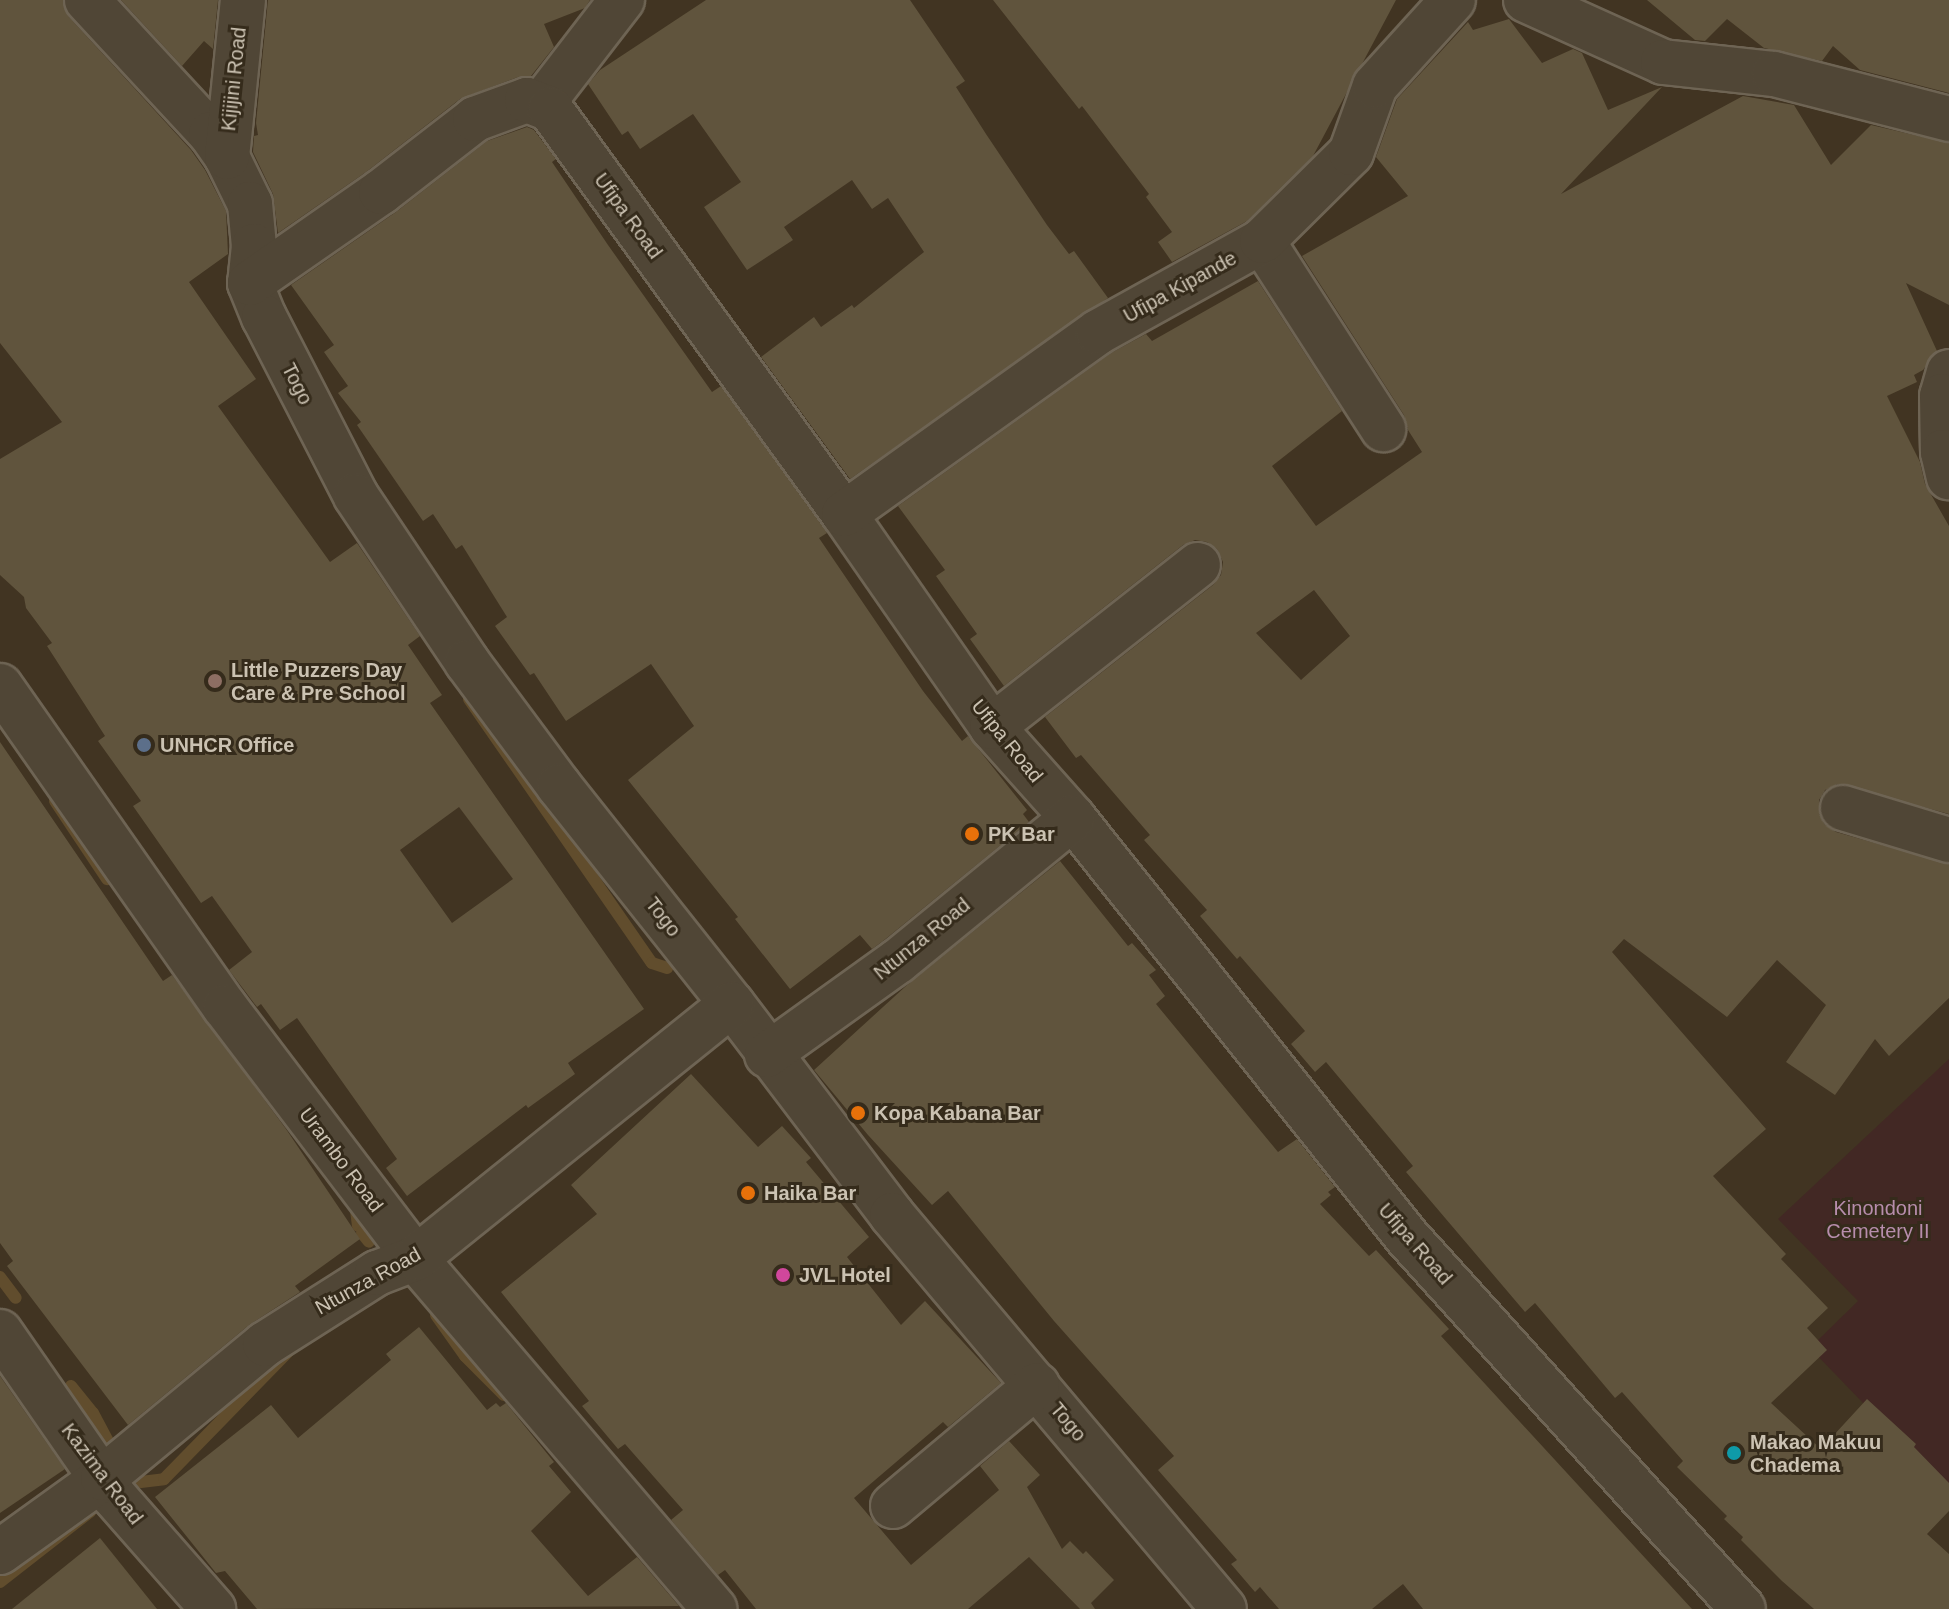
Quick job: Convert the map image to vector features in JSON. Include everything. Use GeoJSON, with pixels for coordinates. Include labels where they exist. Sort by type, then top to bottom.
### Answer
{"type":"FeatureCollection","features":[{"type":"Feature","properties":{"kind":"street"},"geometry":{"type":"LineString","coordinates":[[87,0],[211,134],[227,157],[250,204],[254,246],[250,283]]}},
{"type":"Feature","properties":{"kind":"street","name":"Kijijini Road"},"geometry":{"type":"LineString","coordinates":[[227,157],[243,0]]}},
{"type":"Feature","properties":{"kind":"street"},"geometry":{"type":"LineString","coordinates":[[250,283],[381,192],[475,119],[527,100],[541,105],[622,0]]}},
{"type":"Feature","properties":{"kind":"street","name":"Ufipa Kipande"},"geometry":{"type":"LineString","coordinates":[[844,514],[1098,332],[1262,241],[1351,153],[1375,86],[1453,0]]}},
{"type":"Feature","properties":{"kind":"street"},"geometry":{"type":"LineString","coordinates":[[1526,0],[1663,62],[1774,74],[1949,119]]}},
{"type":"Feature","properties":{"kind":"street","name":"Ufipa Road"},"geometry":{"type":"LineString","coordinates":[[541,105],[550,109],[844,514],[992,727],[1073,818],[1407,1237],[1743,1609]]}},
{"type":"Feature","properties":{"kind":"street"},"geometry":{"type":"LineString","coordinates":[[1262,241],[1383,429]]}},
{"type":"Feature","properties":{"kind":"street","name":"Togo"},"geometry":{"type":"LineString","coordinates":[[250,283],[323,437],[356,496],[559,786],[732,1004],[767,1055],[892,1215],[1224,1609]]}},
{"type":"Feature","properties":{"kind":"street"},"geometry":{"type":"LineString","coordinates":[[1949,372],[1942,396],[1943,452],[1949,477]]}},
{"type":"Feature","properties":{"kind":"street"},"geometry":{"type":"LineString","coordinates":[[992,727],[1198,565]]}},
{"type":"Feature","properties":{"kind":"street","name":"Urambo Road"},"geometry":{"type":"LineString","coordinates":[[0,686],[225,1007],[416,1258],[714,1609]]}},
{"type":"Feature","properties":{"kind":"street"},"geometry":{"type":"LineString","coordinates":[[1843,808],[1949,840]]}},
{"type":"Feature","properties":{"kind":"street","name":"Ntunza Road"},"geometry":{"type":"LineString","coordinates":[[767,1055],[898,961],[1073,818]]}},
{"type":"Feature","properties":{"kind":"street","name":"Ntunza Road"},"geometry":{"type":"LineString","coordinates":[[0,1552],[103,1478],[265,1344],[377,1273],[416,1258],[614,1095],[732,1004]]}},
{"type":"Feature","properties":{"kind":"street","name":"Kazima Road"},"geometry":{"type":"LineString","coordinates":[[0,1332],[113,1495],[213,1609]]}},
{"type":"Feature","properties":{"kind":"street"},"geometry":{"type":"LineString","coordinates":[[893,1506],[1037,1385]]}},
{"type":"Feature","properties":{"kind":"green space","name":"Kinondoni Cemetery II"},"geometry":{"type":"Polygon","coordinates":[[[1949,1059],[1949,1492],[1810,1348],[1858,1301],[1778,1219],[1949,1059]]]}},
{"type":"Feature","properties":{"kind":"building"},"geometry":{"type":"Polygon","coordinates":[[[0,0],[63,0],[69,17],[191,150],[226,211],[228,254],[189,282],[256,379],[218,406],[330,562],[357,543],[420,636],[408,645],[442,695],[430,703],[644,1009],[568,1063],[575,1074],[528,1108],[526,1105],[407,1196],[386,1168],[397,1159],[297,1018],[280,1030],[261,1004],[257,1007],[229,970],[252,952],[212,896],[201,903],[133,806],[141,801],[98,741],[105,736],[47,646],[52,643],[26,608],[24,597],[0,575],[0,459],[62,422],[0,343],[0,0]],[[459,807],[400,850],[452,923],[513,879],[459,807]]]}},
{"type":"Feature","properties":{"kind":"building"},"geometry":{"type":"Polygon","coordinates":[[[121,0],[218,0],[213,49],[204,41],[182,66],[121,0]]]}},
{"type":"Feature","properties":{"kind":"building"},"geometry":{"type":"Polygon","coordinates":[[[268,0],[590,0],[585,8],[544,24],[554,47],[531,76],[518,77],[460,99],[366,172],[278,233],[273,194],[253,152],[254,136],[258,135],[256,123],[268,0]]]}},
{"type":"Feature","properties":{"kind":"building"},"geometry":{"type":"Polygon","coordinates":[[[706,0],[910,0],[965,81],[956,87],[986,134],[1047,225],[1069,254],[1074,251],[1108,298],[850,479],[761,357],[814,317],[821,327],[852,305],[854,308],[924,252],[888,198],[872,209],[852,180],[784,227],[793,240],[747,270],[704,207],[741,182],[693,114],[640,149],[628,131],[622,135],[588,84],[600,70],[706,0]]]}},
{"type":"Feature","properties":{"kind":"building"},"geometry":{"type":"Polygon","coordinates":[[[993,0],[1396,0],[1313,156],[1247,221],[1172,262],[1158,242],[1172,232],[1146,197],[1149,194],[1082,106],[1079,109],[993,0]]]}},
{"type":"Feature","properties":{"kind":"building"},"geometry":{"type":"Polygon","coordinates":[[[1647,0],[1949,0],[1949,93],[1860,70],[1833,46],[1822,61],[1764,48],[1727,19],[1705,41],[1695,40],[1647,0]]]}},
{"type":"Feature","properties":{"kind":"building"},"geometry":{"type":"Polygon","coordinates":[[[1509,19],[1542,63],[1573,49],[1582,53],[1608,110],[1662,87],[1561,194],[1743,96],[1794,105],[1831,165],[1871,125],[1949,143],[1949,305],[1906,283],[1937,351],[1923,370],[1914,375],[1917,382],[1887,396],[1920,462],[1925,484],[1949,526],[1949,814],[1838,784],[1825,790],[1819,800],[1819,813],[1824,824],[1836,832],[1949,864],[1949,998],[1889,1056],[1875,1039],[1835,1095],[1786,1062],[1826,1005],[1777,960],[1727,1017],[1624,939],[1612,952],[1766,1129],[1713,1176],[1786,1254],[1781,1259],[1828,1308],[1807,1328],[1827,1350],[1771,1403],[1821,1449],[1867,1399],[1916,1444],[1914,1447],[1949,1483],[1949,1511],[1927,1534],[1949,1554],[1949,1609],[1814,1609],[1782,1581],[1741,1540],[1743,1537],[1724,1519],[1727,1516],[1677,1467],[1683,1461],[1622,1392],[1615,1398],[1535,1303],[1525,1312],[1406,1172],[1413,1166],[1326,1062],[1315,1072],[1291,1044],[1305,1031],[1240,956],[1237,959],[1200,916],[1207,910],[1144,840],[1150,835],[1081,755],[1076,758],[1045,717],[1213,585],[1221,575],[1223,562],[1217,549],[1207,542],[1195,540],[1183,545],[1004,686],[970,639],[977,634],[936,576],[945,570],[898,506],[1111,353],[1146,334],[1152,341],[1258,281],[1342,411],[1272,466],[1316,526],[1422,452],[1408,430],[1404,415],[1302,256],[1408,196],[1376,157],[1397,99],[1468,22],[1473,30],[1509,19]],[[1314,590],[1256,633],[1301,680],[1350,636],[1314,590]]]}},
{"type":"Feature","properties":{"kind":"building"},"geometry":{"type":"Polygon","coordinates":[[[527,127],[534,130],[556,159],[552,162],[712,392],[721,386],[824,528],[827,533],[819,538],[923,691],[962,741],[968,736],[1027,810],[1023,814],[1029,822],[883,941],[872,949],[860,935],[790,989],[735,919],[738,917],[628,780],[694,726],[651,664],[566,721],[534,673],[530,675],[495,626],[507,617],[462,545],[456,549],[433,514],[423,521],[357,425],[361,422],[338,393],[348,386],[324,352],[334,345],[291,285],[396,212],[487,141],[527,127]]]}},
{"type":"Feature","properties":{"kind":"building"},"geometry":{"type":"Polygon","coordinates":[[[0,742],[163,981],[172,975],[286,1129],[360,1239],[295,1286],[300,1292],[249,1325],[128,1425],[7,1266],[13,1261],[0,1243],[0,742]]]}},
{"type":"Feature","properties":{"kind":"building"},"geometry":{"type":"Polygon","coordinates":[[[1060,861],[1128,946],[1132,943],[1156,970],[1149,975],[1165,996],[1156,1004],[1278,1152],[1297,1139],[1335,1187],[1320,1204],[1369,1256],[1376,1250],[1449,1329],[1441,1336],[1692,1609],[1423,1609],[1403,1584],[1372,1609],[1279,1609],[1260,1587],[1255,1592],[1231,1564],[1237,1560],[1158,1470],[1174,1456],[1054,1321],[948,1191],[932,1205],[868,1135],[814,1070],[906,986],[1060,861]]]}},
{"type":"Feature","properties":{"kind":"building"},"geometry":{"type":"Polygon","coordinates":[[[691,1074],[758,1147],[782,1126],[811,1158],[806,1162],[869,1237],[847,1257],[901,1325],[925,1301],[1001,1383],[948,1427],[943,1422],[854,1498],[911,1565],[999,1490],[980,1466],[1009,1441],[1040,1475],[1027,1487],[1062,1549],[1070,1541],[1083,1554],[1086,1551],[1114,1580],[1091,1603],[1095,1609],[1080,1609],[1029,1557],[968,1609],[756,1609],[725,1570],[718,1575],[671,1520],[683,1510],[625,1444],[618,1449],[582,1406],[589,1401],[501,1292],[597,1214],[571,1185],[691,1074]]]}},
{"type":"Feature","properties":{"kind":"building"},"geometry":{"type":"Polygon","coordinates":[[[419,1327],[487,1410],[496,1403],[500,1407],[506,1403],[554,1462],[549,1466],[571,1492],[531,1531],[588,1596],[637,1557],[679,1606],[257,1609],[225,1571],[216,1573],[155,1497],[271,1405],[298,1438],[391,1360],[386,1354],[419,1327]]]}},
{"type":"Feature","properties":{"kind":"building"},"geometry":{"type":"Polygon","coordinates":[[[0,1376],[65,1469],[0,1513],[0,1376]]]}},
{"type":"Feature","properties":{"kind":"building"},"geometry":{"type":"Polygon","coordinates":[[[100,1538],[157,1609],[12,1609],[100,1538]]]}},
{"type":"Feature","properties":{"kind":"waterway"},"geometry":{"type":"LineString","coordinates":[[469,699],[652,963],[667,968]]}},
{"type":"Feature","properties":{"kind":"waterway"},"geometry":{"type":"LineString","coordinates":[[55,801],[107,879]]}},
{"type":"Feature","properties":{"kind":"waterway"},"geometry":{"type":"LineString","coordinates":[[230,1043],[235,1057],[255,1080]]}},
{"type":"Feature","properties":{"kind":"waterway"},"geometry":{"type":"LineString","coordinates":[[355,1202],[358,1226]]}},
{"type":"Feature","properties":{"kind":"waterway"},"geometry":{"type":"LineString","coordinates":[[362,1233],[369,1242]]}},
{"type":"Feature","properties":{"kind":"waterway"},"geometry":{"type":"LineString","coordinates":[[0,1277],[16,1298]]}},
{"type":"Feature","properties":{"kind":"waterway"},"geometry":{"type":"LineString","coordinates":[[436,1315],[465,1356],[504,1395]]}},
{"type":"Feature","properties":{"kind":"waterway"},"geometry":{"type":"LineString","coordinates":[[141,1482],[164,1479],[288,1352]]}},
{"type":"Feature","properties":{"kind":"waterway"},"geometry":{"type":"LineString","coordinates":[[71,1386],[93,1413],[108,1441]]}},
{"type":"Feature","properties":{"kind":"waterway"},"geometry":{"type":"LineString","coordinates":[[0,1582],[91,1511]]}},
{"type":"Feature","properties":{"kind":"place","name":"Little Puzzers Day Care & Pre School"},"geometry":{"type":"Point","coordinates":[215,681]}},
{"type":"Feature","properties":{"kind":"place","name":"UNHCR Office"},"geometry":{"type":"Point","coordinates":[144,745]}},
{"type":"Feature","properties":{"kind":"place","name":"PK Bar"},"geometry":{"type":"Point","coordinates":[972,834]}},
{"type":"Feature","properties":{"kind":"place","name":"Kopa Kabana Bar"},"geometry":{"type":"Point","coordinates":[858,1113]}},
{"type":"Feature","properties":{"kind":"place","name":"Haika Bar"},"geometry":{"type":"Point","coordinates":[748,1193]}},
{"type":"Feature","properties":{"kind":"place","name":"JVL Hotel"},"geometry":{"type":"Point","coordinates":[783,1275]}},
{"type":"Feature","properties":{"kind":"place","name":"Makao Makuu Chadema"},"geometry":{"type":"Point","coordinates":[1734,1453]}}]}
